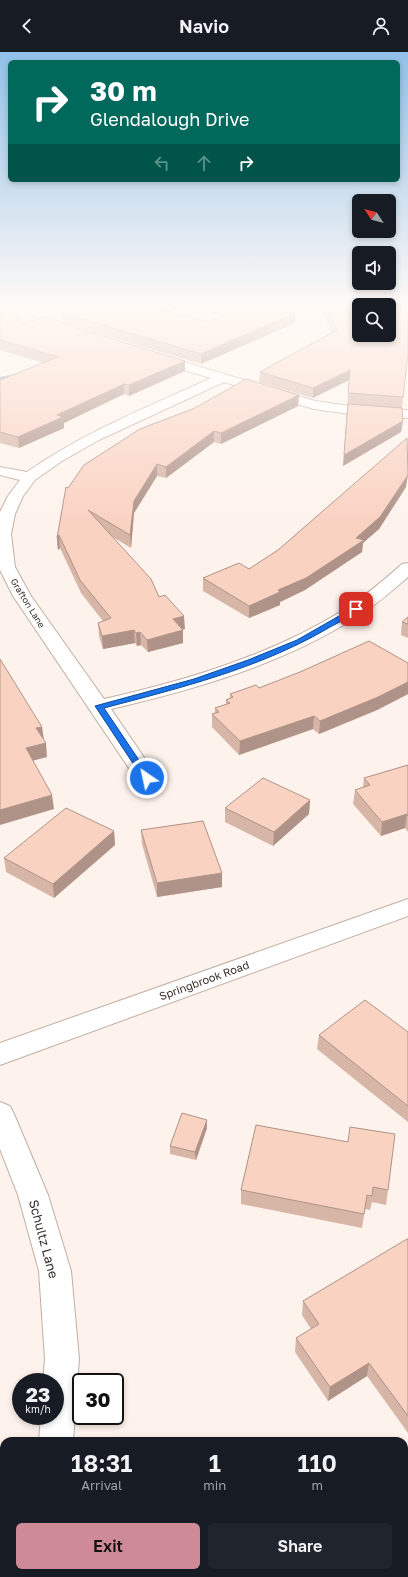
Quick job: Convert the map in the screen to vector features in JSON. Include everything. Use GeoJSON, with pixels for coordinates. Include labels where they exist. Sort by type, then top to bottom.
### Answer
{"type":"FeatureCollection","features":[{"type":"Feature","properties":{"kind":"street","name":"Grafton Lane"},"geometry":{"type":"LineString","coordinates":[[147,778],[22,596],[7,567],[3,534],[7,514],[16,496],[30,477],[57,458],[94,437],[219,379]]}},
{"type":"Feature","properties":{"kind":"street"},"geometry":{"type":"LineString","coordinates":[[226,379],[314,405],[357,411],[408,414]]}},
{"type":"Feature","properties":{"kind":"street"},"geometry":{"type":"LineString","coordinates":[[0,471],[30,477]]}},
{"type":"Feature","properties":{"kind":"street"},"geometry":{"type":"LineString","coordinates":[[99,706],[197,681],[251,662],[300,641],[344,617],[378,593],[408,568]]}},
{"type":"Feature","properties":{"kind":"street","name":"Springbrook Road"},"geometry":{"type":"LineString","coordinates":[[0,1054],[408,907]]}},
{"type":"Feature","properties":{"kind":"street","name":"Schultz Lane"},"geometry":{"type":"LineString","coordinates":[[0,1114],[33,1195],[55,1271],[62,1358],[56,1437]]}},
{"type":"Feature","properties":{"kind":"building"},"geometry":{"type":"Polygon","coordinates":[[[143,379],[129,385],[124,384],[57,415],[63,417],[18,437],[0,432],[0,380],[143,379]]]}},
{"type":"Feature","properties":{"kind":"building"},"geometry":{"type":"Polygon","coordinates":[[[246,379],[299,395],[221,433],[214,431],[166,467],[157,464],[134,501],[130,535],[88,510],[151,579],[159,597],[165,595],[184,616],[173,619],[183,630],[147,640],[140,632],[136,633],[134,630],[102,636],[98,623],[111,618],[80,580],[59,535],[57,538],[66,487],[68,488],[84,465],[140,429],[195,408],[246,379]]]}},
{"type":"Feature","properties":{"kind":"building"},"geometry":{"type":"Polygon","coordinates":[[[284,379],[331,379],[313,388],[284,379]]]}},
{"type":"Feature","properties":{"kind":"building"},"geometry":{"type":"Polygon","coordinates":[[[349,379],[405,379],[403,397],[348,393],[349,379]]]}},
{"type":"Feature","properties":{"kind":"building"},"geometry":{"type":"Polygon","coordinates":[[[348,404],[402,408],[403,421],[344,455],[348,404]]]}},
{"type":"Feature","properties":{"kind":"building"},"geometry":{"type":"Polygon","coordinates":[[[407,438],[408,475],[380,517],[356,538],[364,540],[306,578],[278,590],[280,592],[249,606],[203,578],[239,563],[249,569],[278,550],[407,438]]]}},
{"type":"Feature","properties":{"kind":"building"},"geometry":{"type":"Polygon","coordinates":[[[408,617],[408,624],[402,622],[408,617]]]}},
{"type":"Feature","properties":{"kind":"building"},"geometry":{"type":"Polygon","coordinates":[[[369,641],[408,663],[408,682],[378,697],[320,721],[314,716],[240,741],[212,714],[219,712],[215,708],[230,703],[226,700],[233,697],[230,694],[256,685],[259,688],[300,672],[369,641]]]}},
{"type":"Feature","properties":{"kind":"building"},"geometry":{"type":"Polygon","coordinates":[[[0,659],[42,727],[36,728],[46,743],[26,748],[52,795],[0,810],[0,659]]]}},
{"type":"Feature","properties":{"kind":"building"},"geometry":{"type":"Polygon","coordinates":[[[408,765],[408,816],[407,814],[382,822],[355,790],[370,785],[364,778],[408,765]]]}},
{"type":"Feature","properties":{"kind":"building"},"geometry":{"type":"Polygon","coordinates":[[[263,778],[310,800],[274,832],[225,808],[263,778]]]}},
{"type":"Feature","properties":{"kind":"building"},"geometry":{"type":"Polygon","coordinates":[[[66,808],[114,831],[53,884],[4,858],[66,808]]]}},
{"type":"Feature","properties":{"kind":"building"},"geometry":{"type":"Polygon","coordinates":[[[203,821],[222,873],[157,883],[141,830],[203,821]]]}},
{"type":"Feature","properties":{"kind":"building"},"geometry":{"type":"Polygon","coordinates":[[[365,1000],[408,1032],[408,1106],[319,1035],[365,1000]]]}},
{"type":"Feature","properties":{"kind":"building"},"geometry":{"type":"Polygon","coordinates":[[[182,1113],[207,1120],[195,1152],[170,1146],[182,1113]]]}},
{"type":"Feature","properties":{"kind":"building"},"geometry":{"type":"Polygon","coordinates":[[[256,1125],[348,1142],[350,1127],[395,1134],[388,1190],[373,1187],[372,1196],[367,1195],[364,1214],[241,1190],[256,1125]]]}},
{"type":"Feature","properties":{"kind":"building"},"geometry":{"type":"Polygon","coordinates":[[[407,1239],[408,1416],[369,1363],[330,1387],[296,1338],[319,1324],[303,1301],[407,1239]]]}},
{"type":"Feature","properties":{"kind":"route"},"geometry":{"type":"LineString","coordinates":[[147,778],[99,706],[128,700],[197,681],[251,662],[300,641],[356,609]]}}]}
